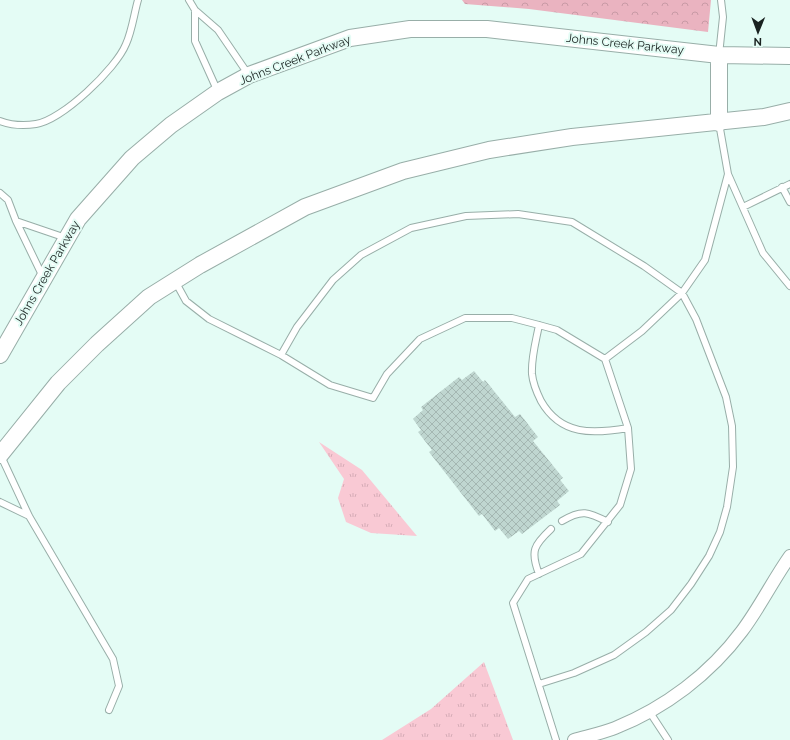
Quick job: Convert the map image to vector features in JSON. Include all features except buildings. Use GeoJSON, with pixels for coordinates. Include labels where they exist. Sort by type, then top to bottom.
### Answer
{"type":"FeatureCollection","features":[{"type":"Feature","properties":{"kind":"street","name":"Johns Creek Parkway"},"geometry":{"type":"LineString","coordinates":[[0,355],[78,219],[132,158],[171,125],[218,92],[249,75],[350,38],[410,28],[487,29],[719,54],[790,56]]}},
{"type":"Feature","properties":{"kind":"street"},"geometry":{"type":"LineString","coordinates":[[719,54],[719,123]]}},
{"type":"Feature","properties":{"kind":"street"},"geometry":{"type":"LineString","coordinates":[[0,454],[58,383],[149,298],[200,265],[305,208],[403,171],[488,150],[572,136],[719,123],[764,117],[790,110]]}},
{"type":"Feature","properties":{"kind":"street"},"geometry":{"type":"LineString","coordinates":[[574,740],[615,728],[660,706],[700,677],[724,653],[743,630],[788,562]]}},
{"type":"Feature","properties":{"kind":"lane"},"geometry":{"type":"LineString","coordinates":[[0,121],[10,125],[37,124],[68,108],[110,70],[126,44],[138,0]]}},
{"type":"Feature","properties":{"kind":"lane"},"geometry":{"type":"LineString","coordinates":[[189,0],[195,10],[218,30],[249,75]]}},
{"type":"Feature","properties":{"kind":"lane"},"geometry":{"type":"LineString","coordinates":[[719,54],[723,17],[721,0]]}},
{"type":"Feature","properties":{"kind":"lane"},"geometry":{"type":"LineString","coordinates":[[195,10],[195,41],[218,92]]}},
{"type":"Feature","properties":{"kind":"lane"},"geometry":{"type":"LineString","coordinates":[[719,123],[728,174],[763,253],[790,286]]}},
{"type":"Feature","properties":{"kind":"lane"},"geometry":{"type":"LineString","coordinates":[[605,359],[642,331],[682,293],[705,260],[728,174]]}},
{"type":"Feature","properties":{"kind":"lane"},"geometry":{"type":"LineString","coordinates":[[743,207],[790,184]]}},
{"type":"Feature","properties":{"kind":"lane"},"geometry":{"type":"LineString","coordinates":[[782,187],[790,202]]}},
{"type":"Feature","properties":{"kind":"lane"},"geometry":{"type":"LineString","coordinates":[[0,193],[8,200],[16,221],[43,278]]}},
{"type":"Feature","properties":{"kind":"lane"},"geometry":{"type":"LineString","coordinates":[[281,355],[297,327],[332,280],[361,256],[411,228],[466,216],[518,214],[572,222],[644,266],[682,293],[696,319],[726,397],[732,426],[734,467],[727,507],[720,532],[709,556],[690,584],[670,610],[646,632],[614,656],[574,673],[539,684]]}},
{"type":"Feature","properties":{"kind":"lane"},"geometry":{"type":"LineString","coordinates":[[16,221],[66,238]]}},
{"type":"Feature","properties":{"kind":"lane"},"geometry":{"type":"LineString","coordinates":[[175,281],[186,301],[209,319],[281,355],[330,385],[373,398],[387,374],[420,339],[465,318],[512,318],[557,330],[605,359],[628,428],[631,470],[620,505],[581,554],[528,579],[513,603],[556,740]]}},
{"type":"Feature","properties":{"kind":"lane"},"geometry":{"type":"LineString","coordinates":[[539,325],[532,375],[536,392],[547,412],[562,424],[578,430],[600,432],[628,428]]}},
{"type":"Feature","properties":{"kind":"lane"},"geometry":{"type":"LineString","coordinates":[[0,454],[29,516],[113,659],[119,686],[109,710]]}},
{"type":"Feature","properties":{"kind":"lane"},"geometry":{"type":"LineString","coordinates":[[0,502],[29,516]]}},
{"type":"Feature","properties":{"kind":"lane"},"geometry":{"type":"LineString","coordinates":[[562,521],[578,512],[587,513],[608,522]]}},
{"type":"Feature","properties":{"kind":"lane"},"geometry":{"type":"LineString","coordinates":[[539,574],[534,560],[534,549],[540,539],[551,529]]}},
{"type":"Feature","properties":{"kind":"lane"},"geometry":{"type":"LineString","coordinates":[[649,711],[668,740]]}},
{"type":"Feature","properties":{"kind":"green space"},"geometry":{"type":"Polygon","coordinates":[[[462,0],[711,0],[708,32],[529,9],[465,4],[462,0]]]}},
{"type":"Feature","properties":{"kind":"green space"},"geometry":{"type":"Polygon","coordinates":[[[319,442],[362,470],[417,536],[371,533],[346,522],[338,498],[344,479],[319,442]]]}},
{"type":"Feature","properties":{"kind":"green space"},"geometry":{"type":"Polygon","coordinates":[[[484,662],[513,740],[382,740],[431,709],[484,662]]]}}]}
